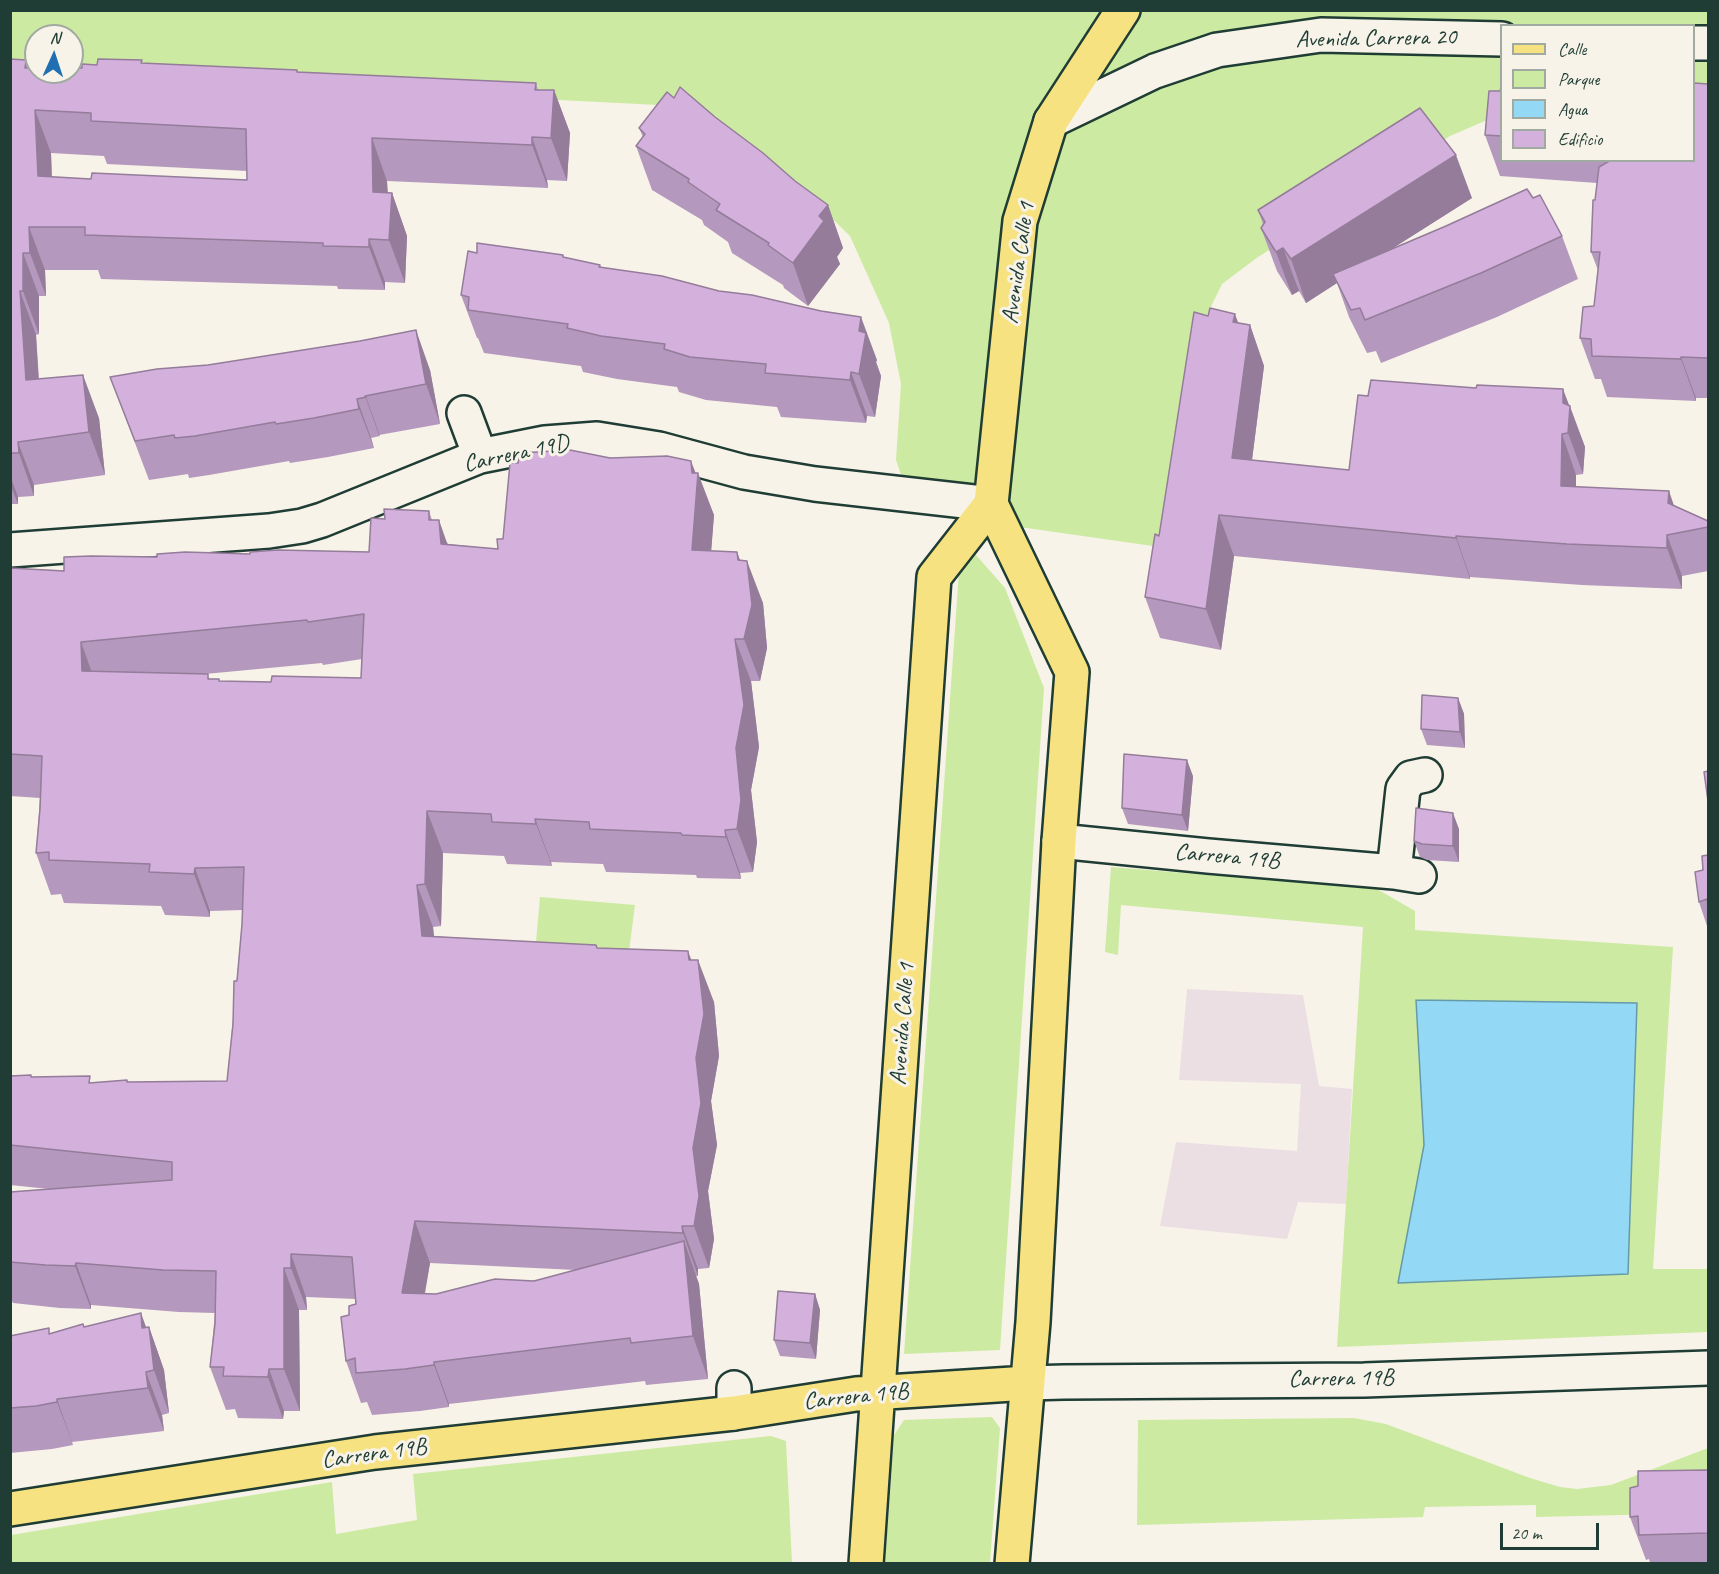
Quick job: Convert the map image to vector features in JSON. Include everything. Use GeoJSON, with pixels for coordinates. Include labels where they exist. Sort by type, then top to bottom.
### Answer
{"type":"FeatureCollection","features":[{"type":"Feature","properties":{"kind":"main road","name":"Avenida Calle 1"},"geometry":{"type":"LineString","coordinates":[[866,1563],[934,577],[991,504],[1020,221],[1051,121],[1123,10]]}},
{"type":"Feature","properties":{"kind":"main road"},"geometry":{"type":"LineString","coordinates":[[991,504],[1071,672],[1059,841],[1033,1322],[1012,1563]]}},
{"type":"Feature","properties":{"kind":"main road","name":"Carrera 19B"},"geometry":{"type":"LineString","coordinates":[[10,1509],[375,1452],[734,1400],[1028,1383]]}},
{"type":"Feature","properties":{"kind":"street","name":"Avenida Carrera 20"},"geometry":{"type":"LineString","coordinates":[[1051,121],[1155,70],[1217,50],[1321,35],[1500,39]]}},
{"type":"Feature","properties":{"kind":"street"},"geometry":{"type":"LineString","coordinates":[[464,413],[480,456]]}},
{"type":"Feature","properties":{"kind":"street","name":"Carrera 19D"},"geometry":{"type":"LineString","coordinates":[[10,550],[269,531],[302,526],[480,456],[545,443],[597,440],[659,449],[744,472],[815,484],[991,504]]}},
{"type":"Feature","properties":{"kind":"street","name":"Carrera 19B"},"geometry":{"type":"LineString","coordinates":[[1059,841],[1208,845],[1407,874],[1403,789],[1411,778],[1425,775]]}},
{"type":"Feature","properties":{"kind":"street","name":"Carrera 19B"},"geometry":{"type":"LineString","coordinates":[[1028,1383],[1364,1380],[1708,1368]]}},
{"type":"Feature","properties":{"kind":"shaded area"},"geometry":{"type":"Polygon","coordinates":[[[1187,989],[1303,995],[1319,1086],[1352,1089],[1346,1204],[1298,1202],[1287,1239],[1160,1226],[1176,1142],[1297,1151],[1301,1084],[1179,1080],[1187,989]]]}},
{"type":"Feature","properties":{"kind":"green space"},"geometry":{"type":"Polygon","coordinates":[[[10,11],[1708,11],[1708,117],[1695,116],[1695,24],[1500,24],[1500,114],[1450,136],[1258,257],[1222,284],[1203,323],[1160,547],[914,512],[896,460],[901,384],[889,323],[850,236],[806,193],[677,106],[84,76],[84,24],[24,24],[24,73],[11,72],[10,11]]]}},
{"type":"Feature","properties":{"kind":"green space"},"geometry":{"type":"Polygon","coordinates":[[[976,555],[1005,588],[1044,688],[1000,1350],[904,1354],[960,557],[976,555]]]}},
{"type":"Feature","properties":{"kind":"green space"},"geometry":{"type":"Polygon","coordinates":[[[1111,867],[1377,889],[1415,911],[1415,930],[1673,947],[1653,1269],[1708,1269],[1708,1332],[1337,1347],[1363,927],[1121,905],[1118,955],[1105,952],[1111,867]]]}},
{"type":"Feature","properties":{"kind":"green space"},"geometry":{"type":"Polygon","coordinates":[[[540,897],[635,905],[628,959],[535,953],[540,897]]]}},
{"type":"Feature","properties":{"kind":"green space"},"geometry":{"type":"Polygon","coordinates":[[[992,1417],[1000,1428],[990,1563],[885,1563],[894,1435],[904,1420],[992,1417]]]}},
{"type":"Feature","properties":{"kind":"green space"},"geometry":{"type":"Polygon","coordinates":[[[1354,1418],[1386,1424],[1530,1478],[1560,1487],[1577,1489],[1611,1485],[1708,1448],[1708,1513],[1536,1517],[1536,1505],[1425,1507],[1423,1517],[1137,1525],[1138,1420],[1354,1418]]]}},
{"type":"Feature","properties":{"kind":"green space"},"geometry":{"type":"Polygon","coordinates":[[[771,1436],[786,1441],[792,1563],[11,1563],[11,1535],[332,1482],[336,1534],[417,1520],[413,1474],[771,1436]]]}},
{"type":"Feature","properties":{"kind":"water"},"geometry":{"type":"Polygon","coordinates":[[[1416,1000],[1637,1003],[1628,1274],[1398,1283],[1424,1145],[1416,1000]]]}},
{"type":"Feature","properties":{"kind":"building"},"geometry":{"type":"Polygon","coordinates":[[[10,59],[24,60],[24,84],[84,84],[84,64],[97,65],[98,59],[297,70],[297,72],[536,83],[535,90],[554,90],[551,138],[532,137],[532,145],[372,138],[373,192],[392,193],[389,240],[369,239],[369,247],[323,246],[323,243],[85,235],[85,227],[29,227],[30,253],[23,253],[23,291],[20,291],[26,380],[83,375],[89,432],[18,442],[19,453],[10,453],[10,59]],[[35,110],[38,176],[91,179],[92,173],[247,180],[246,129],[91,121],[91,113],[35,110]]]}},
{"type":"Feature","properties":{"kind":"building"},"geometry":{"type":"Polygon","coordinates":[[[1695,83],[1708,84],[1708,358],[1592,356],[1591,339],[1580,338],[1583,307],[1594,306],[1600,252],[1591,252],[1593,200],[1595,200],[1599,167],[1608,162],[1695,162],[1695,83]]]}},
{"type":"Feature","properties":{"kind":"building"},"geometry":{"type":"Polygon","coordinates":[[[680,87],[795,181],[828,205],[819,216],[824,221],[793,263],[768,245],[769,243],[716,210],[720,204],[688,182],[689,179],[636,146],[645,134],[639,128],[667,92],[674,98],[680,87]]]}},
{"type":"Feature","properties":{"kind":"building"},"geometry":{"type":"Polygon","coordinates":[[[1489,91],[1500,91],[1500,136],[1485,135],[1489,91]]]}},
{"type":"Feature","properties":{"kind":"building"},"geometry":{"type":"Polygon","coordinates":[[[1420,108],[1456,155],[1291,259],[1283,248],[1276,252],[1261,228],[1265,222],[1258,210],[1420,108]]]}},
{"type":"Feature","properties":{"kind":"building"},"geometry":{"type":"Polygon","coordinates":[[[1527,189],[1533,198],[1540,195],[1562,236],[1481,273],[1365,320],[1360,308],[1351,310],[1333,274],[1527,189]]]}},
{"type":"Feature","properties":{"kind":"building"},"geometry":{"type":"Polygon","coordinates":[[[477,243],[563,255],[563,257],[600,265],[599,267],[662,276],[719,291],[752,295],[821,311],[861,317],[859,331],[866,333],[859,374],[851,372],[850,380],[765,373],[766,364],[690,357],[664,349],[665,344],[601,336],[567,328],[568,324],[468,310],[469,297],[461,295],[468,251],[477,253],[477,243]]]}},
{"type":"Feature","properties":{"kind":"building"},"geometry":{"type":"Polygon","coordinates":[[[1210,308],[1235,314],[1233,322],[1250,325],[1232,458],[1349,470],[1358,395],[1368,396],[1371,380],[1476,388],[1477,385],[1563,389],[1563,403],[1570,406],[1568,433],[1562,434],[1561,486],[1669,491],[1668,503],[1708,521],[1708,527],[1667,535],[1667,548],[1456,536],[1456,538],[1219,515],[1206,609],[1145,597],[1155,534],[1159,536],[1194,312],[1208,316],[1210,308]]]}},
{"type":"Feature","properties":{"kind":"building"},"geometry":{"type":"Polygon","coordinates":[[[416,330],[426,384],[365,396],[357,399],[359,409],[276,424],[275,422],[195,436],[175,438],[174,435],[135,441],[110,377],[157,369],[208,365],[416,330]]]}},
{"type":"Feature","properties":{"kind":"building"},"geometry":{"type":"Polygon","coordinates":[[[570,450],[610,458],[667,456],[691,461],[692,473],[698,473],[692,550],[737,552],[738,560],[747,561],[752,605],[744,639],[735,639],[744,705],[736,748],[741,800],[737,829],[725,830],[726,837],[682,835],[681,833],[590,829],[589,822],[535,819],[536,824],[492,822],[491,814],[427,811],[425,884],[417,885],[422,936],[596,945],[597,948],[688,951],[689,960],[698,960],[704,1014],[696,1058],[701,1103],[693,1148],[699,1196],[694,1226],[682,1226],[683,1233],[415,1221],[402,1293],[436,1294],[495,1279],[534,1281],[684,1241],[693,1336],[631,1343],[630,1338],[434,1362],[434,1365],[405,1369],[356,1373],[355,1358],[346,1361],[341,1317],[349,1315],[349,1306],[356,1304],[352,1257],[291,1254],[291,1268],[284,1268],[284,1369],[269,1369],[268,1377],[223,1376],[224,1367],[210,1367],[215,1324],[216,1271],[163,1270],[76,1263],[75,1266],[10,1262],[10,1192],[172,1180],[172,1162],[10,1145],[10,1076],[90,1076],[89,1083],[127,1080],[127,1082],[227,1081],[233,1024],[234,981],[237,981],[242,924],[244,867],[195,868],[194,874],[149,872],[150,864],[49,860],[49,852],[36,853],[42,756],[10,754],[10,568],[64,571],[64,557],[157,557],[157,554],[185,552],[250,554],[250,552],[278,550],[369,552],[371,518],[385,519],[384,509],[429,511],[429,520],[439,520],[441,544],[498,549],[497,539],[503,539],[510,463],[518,463],[520,453],[570,450]],[[364,614],[308,622],[307,620],[81,642],[82,671],[208,674],[208,679],[219,679],[219,681],[271,682],[272,676],[361,678],[364,614]]]}},
{"type":"Feature","properties":{"kind":"building"},"geometry":{"type":"Polygon","coordinates":[[[1422,695],[1458,698],[1460,732],[1421,729],[1422,695]]]}},
{"type":"Feature","properties":{"kind":"building"},"geometry":{"type":"Polygon","coordinates":[[[1124,754],[1187,760],[1182,815],[1122,808],[1124,754]]]}},
{"type":"Feature","properties":{"kind":"building"},"geometry":{"type":"Polygon","coordinates":[[[1708,771],[1708,801],[1704,772],[1708,771]]]}},
{"type":"Feature","properties":{"kind":"building"},"geometry":{"type":"Polygon","coordinates":[[[1416,808],[1453,813],[1453,846],[1422,844],[1414,841],[1416,808]]]}},
{"type":"Feature","properties":{"kind":"building"},"geometry":{"type":"Polygon","coordinates":[[[1708,855],[1708,906],[1707,899],[1699,902],[1695,872],[1703,870],[1702,856],[1708,855]]]}},
{"type":"Feature","properties":{"kind":"building"},"geometry":{"type":"Polygon","coordinates":[[[778,1291],[815,1294],[810,1343],[774,1340],[778,1291]]]}},
{"type":"Feature","properties":{"kind":"building"},"geometry":{"type":"Polygon","coordinates":[[[141,1313],[142,1328],[149,1327],[154,1370],[146,1372],[148,1388],[57,1399],[57,1402],[10,1408],[10,1336],[49,1328],[49,1334],[83,1324],[84,1327],[141,1313]]]}},
{"type":"Feature","properties":{"kind":"building"},"geometry":{"type":"Polygon","coordinates":[[[1708,1470],[1708,1533],[1639,1535],[1638,1516],[1630,1517],[1630,1488],[1638,1486],[1638,1471],[1708,1470]]]}}]}
